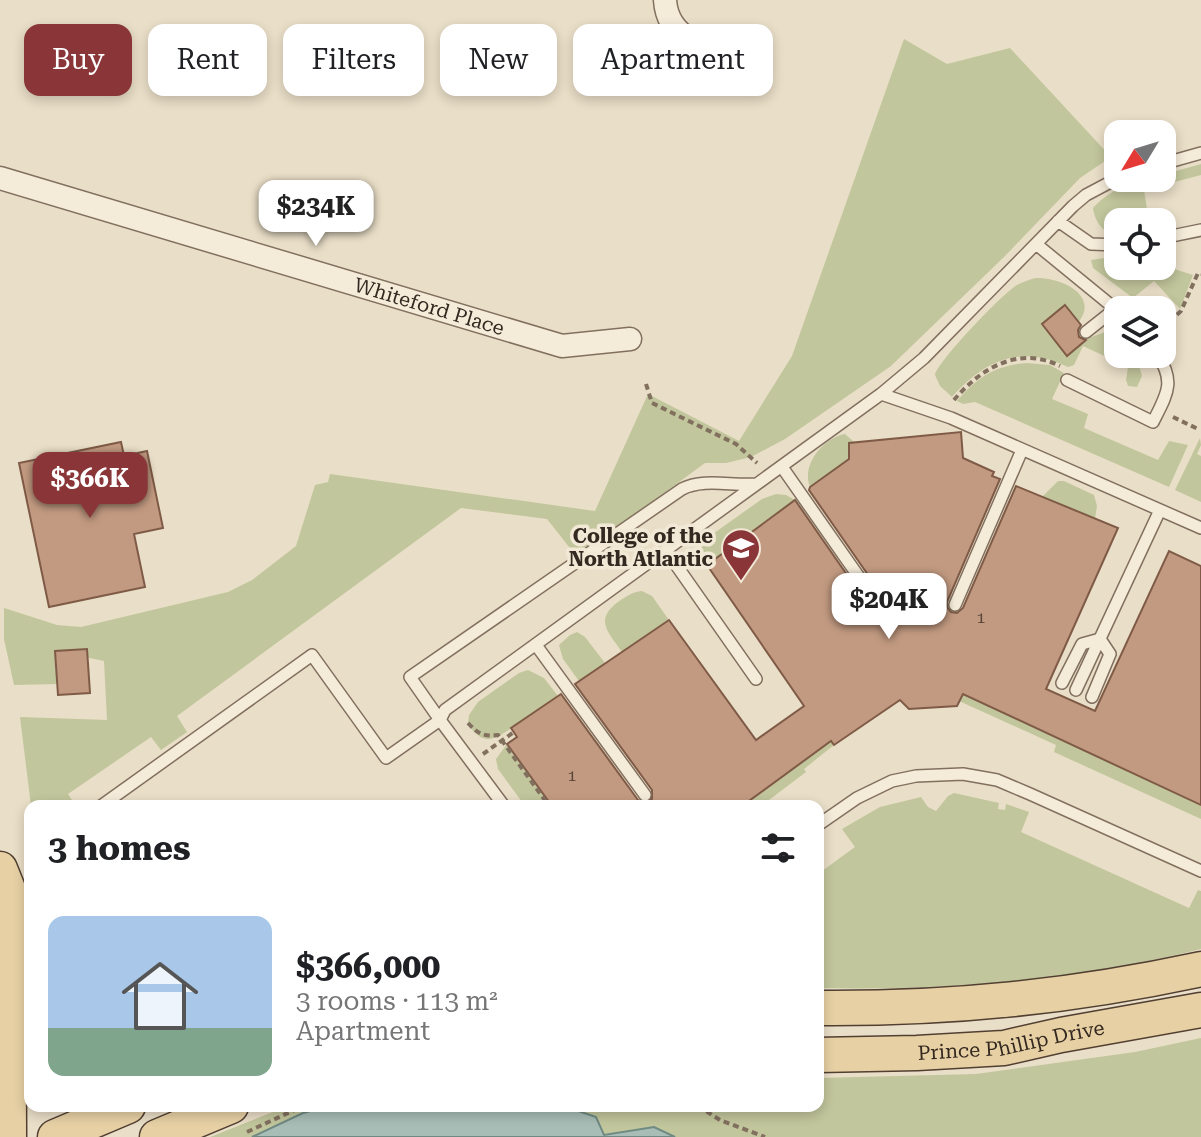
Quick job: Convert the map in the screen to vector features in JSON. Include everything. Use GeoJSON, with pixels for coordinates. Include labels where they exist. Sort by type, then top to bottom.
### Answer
{"type":"FeatureCollection","features":[{"type":"Feature","properties":{"kind":"main road"},"geometry":{"type":"LineString","coordinates":[[0,869],[8,889],[9,1137]]}},
{"type":"Feature","properties":{"kind":"main road"},"geometry":{"type":"LineString","coordinates":[[10,964],[24,990]]}},
{"type":"Feature","properties":{"kind":"main road","name":"Prince Phillip Drive"},"geometry":{"type":"LineString","coordinates":[[824,1008],[983,1004],[1103,988],[1201,969]]}},
{"type":"Feature","properties":{"kind":"main road","name":"Prince Phillip Drive"},"geometry":{"type":"LineString","coordinates":[[824,1055],[1004,1048],[1201,1010]]}},
{"type":"Feature","properties":{"kind":"main road"},"geometry":{"type":"LineString","coordinates":[[55,1137],[114,1112]]}},
{"type":"Feature","properties":{"kind":"main road"},"geometry":{"type":"LineString","coordinates":[[157,1137],[217,1112]]}},
{"type":"Feature","properties":{"kind":"street"},"geometry":{"type":"LineString","coordinates":[[665,0],[670,24]]}},
{"type":"Feature","properties":{"kind":"street","name":"Whiteford Place"},"geometry":{"type":"LineString","coordinates":[[0,178],[562,346],[630,339]]}},
{"type":"Feature","properties":{"kind":"lane"},"geometry":{"type":"LineString","coordinates":[[1176,160],[1201,153]]}},
{"type":"Feature","properties":{"kind":"lane"},"geometry":{"type":"LineString","coordinates":[[109,800],[312,655],[386,758],[440,720],[445,710],[881,394],[924,358],[1058,221],[1086,195],[1104,185]]}},
{"type":"Feature","properties":{"kind":"lane"},"geometry":{"type":"LineString","coordinates":[[1058,221],[1091,244],[1104,244]]}},
{"type":"Feature","properties":{"kind":"lane"},"geometry":{"type":"LineString","coordinates":[[1176,235],[1201,230]]}},
{"type":"Feature","properties":{"kind":"lane"},"geometry":{"type":"LineString","coordinates":[[1036,244],[1104,299]]}},
{"type":"Feature","properties":{"kind":"lane"},"geometry":{"type":"LineString","coordinates":[[1086,332],[1104,319]]}},
{"type":"Feature","properties":{"kind":"lane"},"geometry":{"type":"LineString","coordinates":[[1067,380],[1153,422],[1170,383],[1166,368]]}},
{"type":"Feature","properties":{"kind":"lane"},"geometry":{"type":"LineString","coordinates":[[881,394],[951,418],[1201,528]]}},
{"type":"Feature","properties":{"kind":"lane"},"geometry":{"type":"LineString","coordinates":[[955,605],[1022,450]]}},
{"type":"Feature","properties":{"kind":"lane"},"geometry":{"type":"LineString","coordinates":[[782,467],[882,610]]}},
{"type":"Feature","properties":{"kind":"lane"},"geometry":{"type":"LineString","coordinates":[[500,800],[410,677],[682,489],[694,483],[756,484]]}},
{"type":"Feature","properties":{"kind":"lane"},"geometry":{"type":"LineString","coordinates":[[1076,690],[1160,510]]}},
{"type":"Feature","properties":{"kind":"lane"},"geometry":{"type":"LineString","coordinates":[[667,552],[756,679]]}},
{"type":"Feature","properties":{"kind":"lane"},"geometry":{"type":"LineString","coordinates":[[1062,683],[1082,644],[1100,639]]}},
{"type":"Feature","properties":{"kind":"lane"},"geometry":{"type":"LineString","coordinates":[[1092,697],[1110,654],[1100,639]]}},
{"type":"Feature","properties":{"kind":"lane"},"geometry":{"type":"LineString","coordinates":[[536,645],[645,795]]}},
{"type":"Feature","properties":{"kind":"lane"},"geometry":{"type":"LineString","coordinates":[[824,821],[857,798],[892,781],[916,776],[963,774],[997,780],[1201,871]]}},
{"type":"Feature","properties":{"kind":"path"},"geometry":{"type":"LineString","coordinates":[[1176,315],[1198,273],[1201,274]]}},
{"type":"Feature","properties":{"kind":"path"},"geometry":{"type":"LineString","coordinates":[[954,400],[986,369],[1006,361],[1030,359],[1051,362],[1064,369],[1067,380]]}},
{"type":"Feature","properties":{"kind":"path"},"geometry":{"type":"LineString","coordinates":[[646,384],[652,403],[736,444],[756,461],[768,477]]}},
{"type":"Feature","properties":{"kind":"path"},"geometry":{"type":"LineString","coordinates":[[1159,410],[1200,430]]}},
{"type":"Feature","properties":{"kind":"path"},"geometry":{"type":"LineString","coordinates":[[468,723],[480,735],[498,735],[545,800]]}},
{"type":"Feature","properties":{"kind":"path"},"geometry":{"type":"LineString","coordinates":[[472,762],[514,732]]}},
{"type":"Feature","properties":{"kind":"path"},"geometry":{"type":"LineString","coordinates":[[236,1137],[290,1112]]}},
{"type":"Feature","properties":{"kind":"path"},"geometry":{"type":"LineString","coordinates":[[707,1112],[765,1137]]}},
{"type":"Feature","properties":{"kind":"green space"},"geometry":{"type":"Polygon","coordinates":[[[904,39],[947,64],[1010,48],[1104,149],[1104,162],[1080,178],[1005,256],[891,366],[785,439],[751,457],[726,463],[705,463],[577,557],[547,519],[461,508],[177,716],[187,732],[161,750],[151,737],[68,794],[72,800],[30,800],[20,717],[107,720],[104,661],[56,651],[57,684],[14,685],[4,639],[4,608],[57,625],[81,627],[228,592],[252,580],[296,546],[315,485],[328,482],[330,474],[595,511],[648,394],[739,441],[792,356],[904,39]]]}},
{"type":"Feature","properties":{"kind":"green space"},"geometry":{"type":"Polygon","coordinates":[[[1201,164],[1201,175],[1176,182],[1176,171],[1201,164]]]}},
{"type":"Feature","properties":{"kind":"green space"},"geometry":{"type":"Polygon","coordinates":[[[1114,192],[1144,192],[1147,208],[1104,208],[1104,229],[1093,208],[1114,192]]]}},
{"type":"Feature","properties":{"kind":"green space"},"geometry":{"type":"Polygon","coordinates":[[[1104,258],[1104,276],[1093,268],[1091,260],[1104,258]]]}},
{"type":"Feature","properties":{"kind":"green space"},"geometry":{"type":"Polygon","coordinates":[[[1176,270],[1193,275],[1180,309],[1176,305],[1176,296],[1168,296],[1154,281],[1135,296],[1130,296],[1109,280],[1176,280],[1176,270]]]}},
{"type":"Feature","properties":{"kind":"green space"},"geometry":{"type":"Polygon","coordinates":[[[1045,278],[1074,289],[1084,304],[1084,313],[1078,323],[1065,306],[1042,324],[1067,356],[1091,337],[1104,332],[1104,356],[1083,346],[1074,365],[1068,367],[1034,357],[1004,360],[977,373],[952,397],[940,386],[935,375],[939,368],[985,314],[1019,284],[1045,278]]]}},
{"type":"Feature","properties":{"kind":"green space"},"geometry":{"type":"Polygon","coordinates":[[[1027,363],[1050,365],[1064,373],[1052,399],[1088,414],[1084,428],[1158,460],[1169,441],[1188,445],[1169,487],[975,402],[963,404],[957,401],[988,374],[1006,366],[1027,363]]]}},
{"type":"Feature","properties":{"kind":"green space"},"geometry":{"type":"Polygon","coordinates":[[[1128,368],[1140,368],[1142,376],[1137,387],[1128,386],[1128,368]]]}},
{"type":"Feature","properties":{"kind":"green space"},"geometry":{"type":"Polygon","coordinates":[[[845,434],[854,442],[849,443],[849,459],[810,487],[809,470],[816,454],[829,441],[845,434]]]}},
{"type":"Feature","properties":{"kind":"green space"},"geometry":{"type":"Polygon","coordinates":[[[1200,438],[1197,454],[1201,456],[1201,502],[1175,490],[1200,438]]]}},
{"type":"Feature","properties":{"kind":"green space"},"geometry":{"type":"Polygon","coordinates":[[[1058,481],[1094,495],[1097,506],[1095,519],[1042,497],[1058,481]]]}},
{"type":"Feature","properties":{"kind":"green space"},"geometry":{"type":"Polygon","coordinates":[[[776,494],[795,500],[707,565],[700,555],[703,541],[762,499],[776,494]]]}},
{"type":"Feature","properties":{"kind":"green space"},"geometry":{"type":"Polygon","coordinates":[[[642,591],[652,596],[669,620],[622,652],[605,620],[611,608],[632,593],[642,591]]]}},
{"type":"Feature","properties":{"kind":"green space"},"geometry":{"type":"Polygon","coordinates":[[[577,632],[585,637],[605,663],[579,681],[563,659],[559,645],[577,632]]]}},
{"type":"Feature","properties":{"kind":"green space"},"geometry":{"type":"Polygon","coordinates":[[[528,670],[544,678],[558,696],[499,736],[480,737],[468,723],[469,715],[478,702],[528,670]]]}},
{"type":"Feature","properties":{"kind":"green space"},"geometry":{"type":"Polygon","coordinates":[[[963,694],[1201,805],[1201,819],[1054,752],[1056,745],[959,701],[963,694]]]}},
{"type":"Feature","properties":{"kind":"green space"},"geometry":{"type":"Polygon","coordinates":[[[831,741],[834,745],[804,769],[806,772],[769,800],[750,800],[831,741]]]}},
{"type":"Feature","properties":{"kind":"green space"},"geometry":{"type":"Polygon","coordinates":[[[507,744],[548,800],[521,800],[498,769],[496,759],[507,744]]]}},
{"type":"Feature","properties":{"kind":"green space"},"geometry":{"type":"Polygon","coordinates":[[[954,793],[999,803],[998,809],[1005,810],[1006,804],[1029,812],[1021,832],[1189,908],[1198,890],[1201,891],[1201,949],[1107,969],[1011,981],[915,988],[824,988],[824,870],[855,847],[842,829],[880,807],[921,797],[928,807],[936,811],[954,793]]]}},
{"type":"Feature","properties":{"kind":"green space"},"geometry":{"type":"Polygon","coordinates":[[[1201,1038],[1201,1137],[675,1137],[654,1127],[604,1135],[585,1112],[824,1112],[824,1078],[976,1074],[1135,1052],[1201,1038]]]}},
{"type":"Feature","properties":{"kind":"green space"},"geometry":{"type":"Polygon","coordinates":[[[273,1112],[307,1112],[252,1137],[210,1137],[273,1112]]]}},
{"type":"Feature","properties":{"kind":"water"},"geometry":{"type":"Polygon","coordinates":[[[581,1112],[596,1117],[604,1135],[654,1127],[675,1137],[252,1137],[303,1113],[581,1112]]]}},
{"type":"Feature","properties":{"kind":"building"},"geometry":{"type":"Polygon","coordinates":[[[1065,305],[1081,325],[1079,337],[1086,340],[1067,356],[1042,324],[1065,305]]]}},
{"type":"Feature","properties":{"kind":"building","name":"College of the North Atlantic"},"geometry":{"type":"Polygon","coordinates":[[[961,432],[963,458],[994,472],[992,476],[1000,479],[947,602],[951,612],[957,613],[963,608],[1016,486],[1118,528],[1046,689],[1095,711],[1169,551],[1201,566],[1201,805],[963,694],[957,706],[909,709],[900,700],[834,745],[831,741],[750,800],[650,800],[652,790],[575,684],[669,620],[756,740],[804,706],[707,565],[795,500],[875,615],[886,617],[890,613],[889,605],[809,490],[849,459],[849,443],[961,432]]]}},
{"type":"Feature","properties":{"kind":"building"},"geometry":{"type":"Polygon","coordinates":[[[121,442],[124,456],[147,451],[163,528],[134,534],[145,587],[49,607],[19,463],[121,442]]]}},
{"type":"Feature","properties":{"kind":"building"},"geometry":{"type":"Polygon","coordinates":[[[87,649],[90,693],[58,695],[55,651],[87,649]]]}},
{"type":"Feature","properties":{"kind":"building","name":"College of the North Atlantic"},"geometry":{"type":"Polygon","coordinates":[[[561,694],[638,800],[548,800],[507,744],[517,737],[511,728],[561,694]]]}},
{"type":"Feature","properties":{"kind":"place","name":"College of the North Atlantic"},"geometry":{"type":"Point","coordinates":[741,582]}}]}
